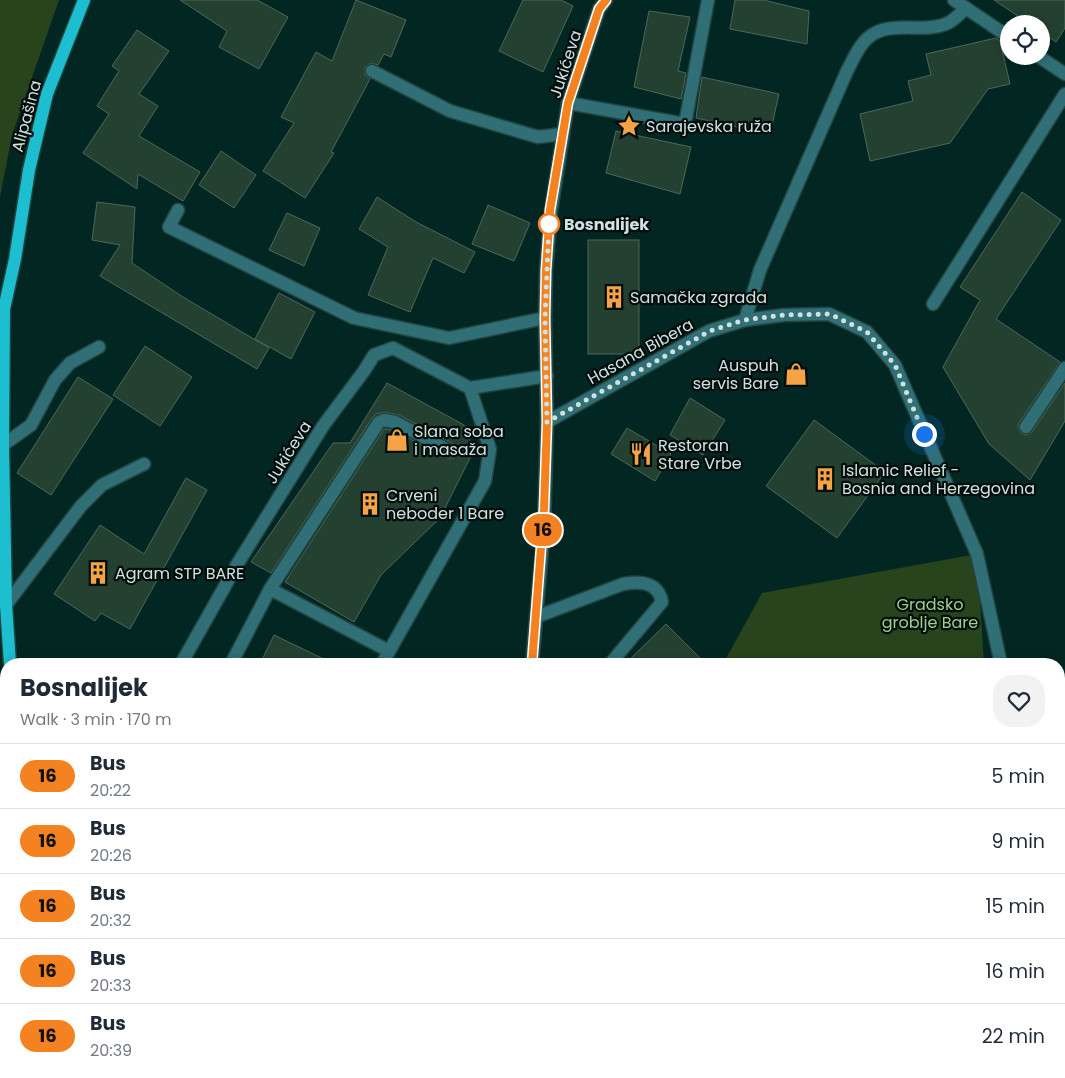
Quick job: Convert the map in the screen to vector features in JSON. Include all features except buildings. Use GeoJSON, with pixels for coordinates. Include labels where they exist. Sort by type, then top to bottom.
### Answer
{"type":"FeatureCollection","features":[{"type":"Feature","properties":{"kind":"main road","name":"Alipašina"},"geometry":{"type":"LineString","coordinates":[[10,658],[6,605],[3,445],[4,309],[15,259],[29,170],[47,94],[84,0]]}},
{"type":"Feature","properties":{"kind":"street","name":"Jukićeva"},"geometry":{"type":"LineString","coordinates":[[533,658],[544,527],[547,422],[545,318],[550,210],[568,103],[599,9],[606,0]]}},
{"type":"Feature","properties":{"kind":"street"},"geometry":{"type":"LineString","coordinates":[[568,103],[685,124],[708,0]]}},
{"type":"Feature","properties":{"kind":"street"},"geometry":{"type":"LineString","coordinates":[[954,0],[1000,31]]}},
{"type":"Feature","properties":{"kind":"street"},"geometry":{"type":"LineString","coordinates":[[744,320],[760,270],[847,71],[862,45],[874,33],[892,29],[927,27],[948,23],[966,8]]}},
{"type":"Feature","properties":{"kind":"street"},"geometry":{"type":"LineString","coordinates":[[1050,64],[1065,74]]}},
{"type":"Feature","properties":{"kind":"street"},"geometry":{"type":"LineString","coordinates":[[372,70],[450,110],[538,137],[562,134]]}},
{"type":"Feature","properties":{"kind":"street"},"geometry":{"type":"LineString","coordinates":[[933,304],[1065,94]]}},
{"type":"Feature","properties":{"kind":"street"},"geometry":{"type":"LineString","coordinates":[[178,210],[169,227],[354,318],[449,338],[545,318]]}},
{"type":"Feature","properties":{"kind":"street","name":"Hasana Bibera"},"geometry":{"type":"LineString","coordinates":[[547,422],[710,331],[744,320],[784,315],[830,314],[867,332],[895,365],[977,554],[1000,658]]}},
{"type":"Feature","properties":{"kind":"street"},"geometry":{"type":"LineString","coordinates":[[3,445],[31,425],[55,380],[70,363],[99,348]]}},
{"type":"Feature","properties":{"kind":"street","name":"Jukićeva"},"geometry":{"type":"LineString","coordinates":[[184,658],[238,563],[323,426],[374,355],[393,348],[470,388]]}},
{"type":"Feature","properties":{"kind":"street"},"geometry":{"type":"LineString","coordinates":[[1026,427],[1065,368]]}},
{"type":"Feature","properties":{"kind":"street"},"geometry":{"type":"LineString","coordinates":[[385,658],[484,481],[490,449],[470,388],[547,376]]}},
{"type":"Feature","properties":{"kind":"street"},"geometry":{"type":"LineString","coordinates":[[233,658],[270,589],[379,422],[384,420],[395,422],[450,451]]}},
{"type":"Feature","properties":{"kind":"street"},"geometry":{"type":"LineString","coordinates":[[6,605],[81,506],[102,485],[144,464]]}},
{"type":"Feature","properties":{"kind":"street"},"geometry":{"type":"LineString","coordinates":[[536,617],[623,584],[645,583],[660,593],[662,602],[615,658]]}},
{"type":"Feature","properties":{"kind":"street"},"geometry":{"type":"LineString","coordinates":[[270,589],[389,651]]}},
{"type":"Feature","properties":{"kind":"green space"},"geometry":{"type":"Polygon","coordinates":[[[0,0],[59,0],[12,135],[0,197],[0,0]]]}},
{"type":"Feature","properties":{"kind":"green space","name":"Gradsko groblje Bare"},"geometry":{"type":"Polygon","coordinates":[[[977,554],[984,658],[726,658],[762,593],[977,554]]]}},
{"type":"Feature","properties":{"kind":"bus line","name":"16"},"geometry":{"type":"LineString","coordinates":[[533,658],[544,527],[547,422],[545,318],[550,210],[568,103],[599,9],[606,0]]}},
{"type":"Feature","properties":{"kind":"place","name":"Sarajevska ruža"},"geometry":{"type":"Point","coordinates":[629,126]}},
{"type":"Feature","properties":{"kind":"place","name":"Bosnalijek"},"geometry":{"type":"Point","coordinates":[549,224]}},
{"type":"Feature","properties":{"kind":"place","name":"Samačka zgrada"},"geometry":{"type":"Point","coordinates":[614,297]}},
{"type":"Feature","properties":{"kind":"place","name":"Auspuh servis Bare"},"geometry":{"type":"Point","coordinates":[796,374]}},
{"type":"Feature","properties":{"kind":"place","name":"Slana soba i masaža"},"geometry":{"type":"Point","coordinates":[397,440]}},
{"type":"Feature","properties":{"kind":"place","name":"Restoran Stare Vrbe"},"geometry":{"type":"Point","coordinates":[641,454]}},
{"type":"Feature","properties":{"kind":"place","name":"Islamic Relief - Bosnia and Herzegovina"},"geometry":{"type":"Point","coordinates":[825,479]}},
{"type":"Feature","properties":{"kind":"place","name":"Crveni neboder 1 Bare"},"geometry":{"type":"Point","coordinates":[370,504]}},
{"type":"Feature","properties":{"kind":"place","name":"Agram STP BARE"},"geometry":{"type":"Point","coordinates":[98,573]}},
{"type":"Feature","properties":{"kind":"route"},"geometry":{"type":"LineString","coordinates":[[549,224],[545,318],[547,422],[710,331],[744,320],[784,315],[830,314],[867,332],[895,365],[924,434]]}}]}
